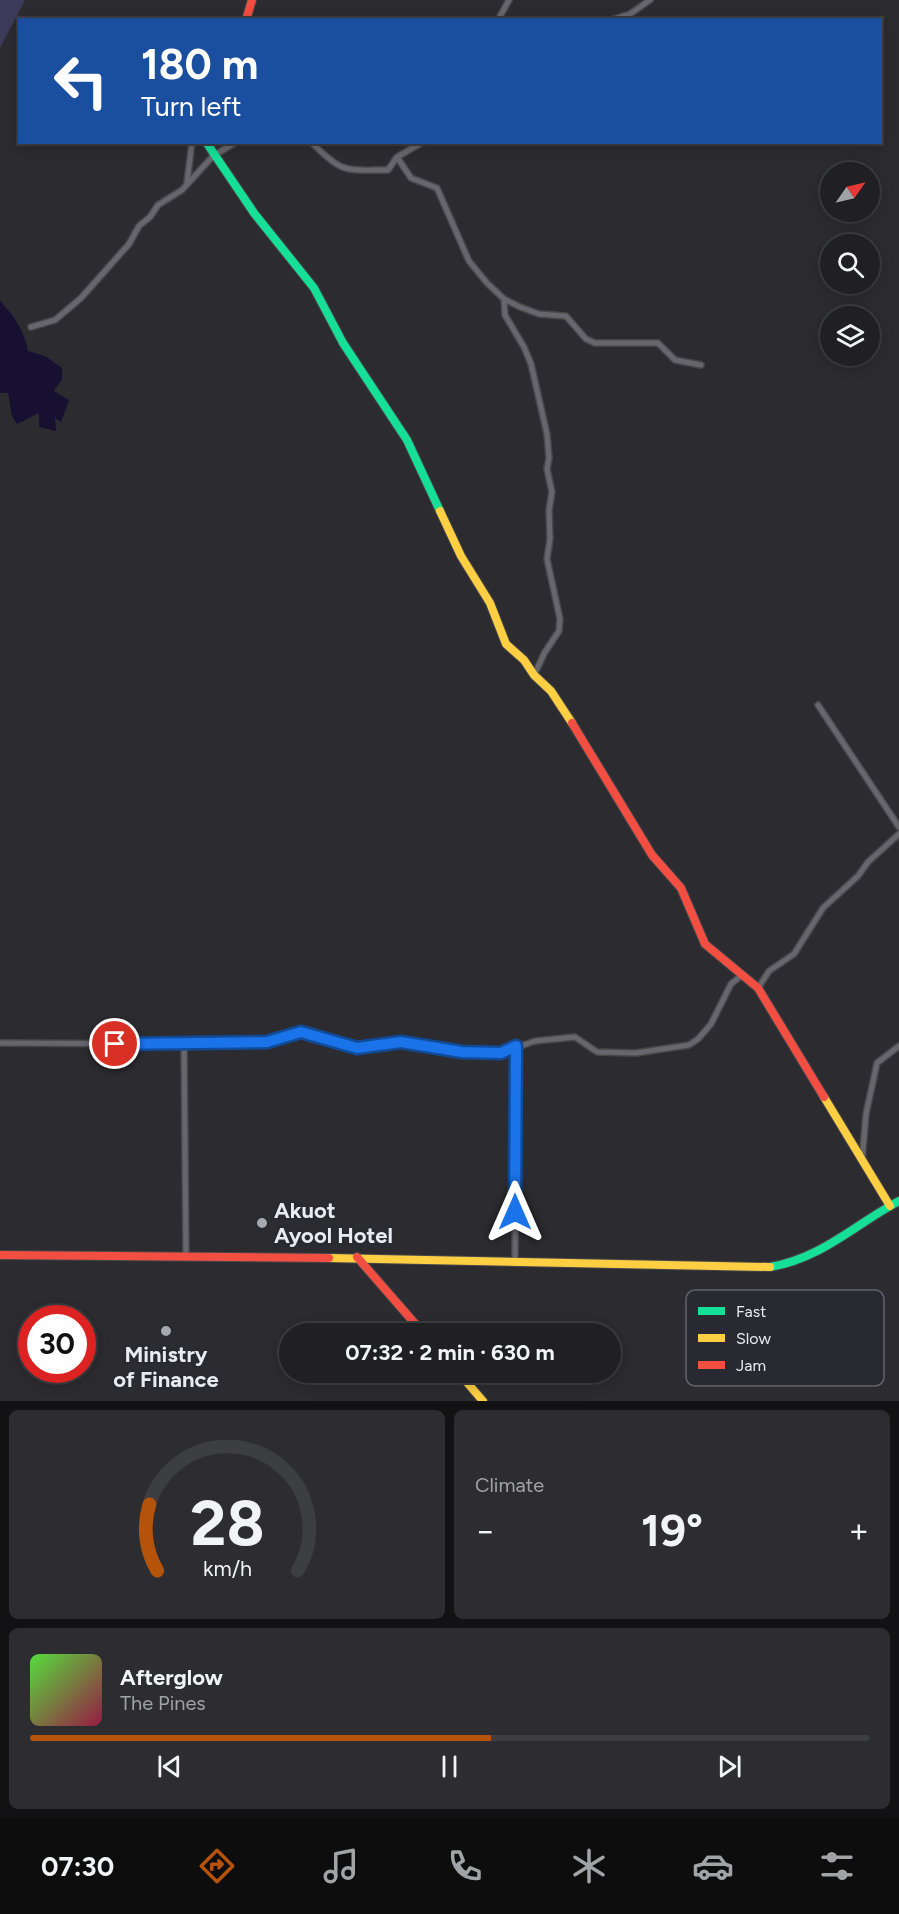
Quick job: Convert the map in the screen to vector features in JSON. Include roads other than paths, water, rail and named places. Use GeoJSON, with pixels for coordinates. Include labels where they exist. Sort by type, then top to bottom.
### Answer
{"type":"FeatureCollection","features":[{"type":"Feature","properties":{"kind":"street"},"geometry":{"type":"LineString","coordinates":[[247,18],[252,0]]}},
{"type":"Feature","properties":{"kind":"street"},"geometry":{"type":"LineString","coordinates":[[499,18],[509,0]]}},
{"type":"Feature","properties":{"kind":"street"},"geometry":{"type":"LineString","coordinates":[[617,18],[630,14],[650,0]]}},
{"type":"Feature","properties":{"kind":"street"},"geometry":{"type":"LineString","coordinates":[[187,184],[192,144]]}},
{"type":"Feature","properties":{"kind":"street"},"geometry":{"type":"LineString","coordinates":[[207,144],[213,156],[314,288],[343,343],[407,440],[461,556],[490,603],[506,644],[524,660],[550,692],[588,746],[652,855],[681,888],[705,944],[758,988],[890,1206]]}},
{"type":"Feature","properties":{"kind":"street"},"geometry":{"type":"LineString","coordinates":[[31,327],[55,320],[81,298],[129,244],[139,226],[150,218],[158,205],[187,184],[213,156],[233,144]]}},
{"type":"Feature","properties":{"kind":"street"},"geometry":{"type":"LineString","coordinates":[[313,144],[332,163],[346,170],[388,170],[397,157],[420,144]]}},
{"type":"Feature","properties":{"kind":"street"},"geometry":{"type":"LineString","coordinates":[[397,157],[411,178],[437,188],[469,261],[504,299],[539,314],[566,316],[586,339],[595,343],[658,343],[675,360],[700,364]]}},
{"type":"Feature","properties":{"kind":"street"},"geometry":{"type":"LineString","coordinates":[[504,299],[505,315],[531,364],[547,434],[549,458],[547,469],[552,492],[547,559],[560,619],[559,631],[534,675]]}},
{"type":"Feature","properties":{"kind":"street"},"geometry":{"type":"LineString","coordinates":[[818,705],[899,827]]}},
{"type":"Feature","properties":{"kind":"street"},"geometry":{"type":"LineString","coordinates":[[758,988],[769,971],[794,954],[823,908],[899,834]]}},
{"type":"Feature","properties":{"kind":"street"},"geometry":{"type":"LineString","coordinates":[[0,1043],[267,1042],[301,1032],[357,1048],[401,1042],[462,1052],[501,1053],[535,1041],[575,1037],[597,1052],[636,1053],[689,1045],[698,1039],[711,1024],[731,984],[742,975]]}},
{"type":"Feature","properties":{"kind":"street"},"geometry":{"type":"LineString","coordinates":[[184,1044],[186,1255]]}},
{"type":"Feature","properties":{"kind":"street"},"geometry":{"type":"LineString","coordinates":[[515,1260],[516,1046]]}},
{"type":"Feature","properties":{"kind":"street"},"geometry":{"type":"LineString","coordinates":[[862,1161],[866,1114],[877,1063],[899,1046]]}},
{"type":"Feature","properties":{"kind":"street"},"geometry":{"type":"LineString","coordinates":[[0,1255],[357,1257],[768,1267],[798,1261],[812,1254],[899,1201]]}},
{"type":"Feature","properties":{"kind":"street"},"geometry":{"type":"LineString","coordinates":[[357,1257],[414,1323]]}},
{"type":"Feature","properties":{"kind":"street"},"geometry":{"type":"LineString","coordinates":[[467,1383],[483,1401]]}},
{"type":"Feature","properties":{"kind":"place","name":"Akuot Ayool Hotel"},"geometry":{"type":"Point","coordinates":[262,1223]}},
{"type":"Feature","properties":{"kind":"place","name":"Ministry of Finance"},"geometry":{"type":"Point","coordinates":[166,1331]}}]}
